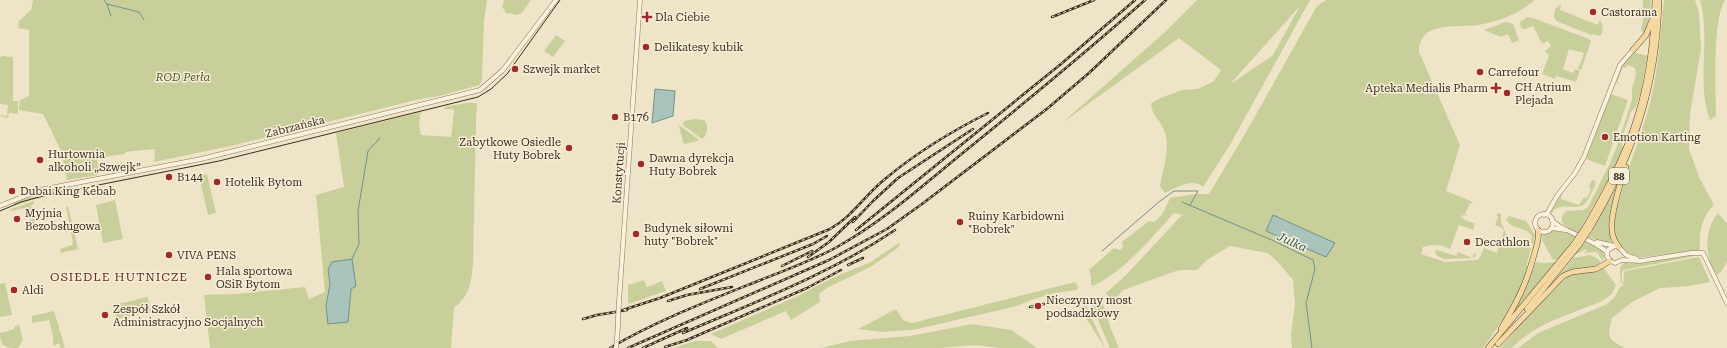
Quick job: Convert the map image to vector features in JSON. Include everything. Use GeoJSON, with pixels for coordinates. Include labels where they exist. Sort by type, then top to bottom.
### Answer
{"type":"FeatureCollection","features":[{"type":"Feature","properties":{"kind":"main road","name":"88"},"geometry":{"type":"LineString","coordinates":[[1587,229],[1613,177],[1637,119],[1648,68],[1655,0]]}},
{"type":"Feature","properties":{"kind":"main road","name":"88"},"geometry":{"type":"LineString","coordinates":[[1488,348],[1495,345],[1577,245],[1615,184],[1632,144],[1648,91],[1655,57],[1658,32],[1659,0]]}},
{"type":"Feature","properties":{"kind":"main road"},"geometry":{"type":"LineString","coordinates":[[1632,50],[1646,35],[1655,11]]}},
{"type":"Feature","properties":{"kind":"main road"},"geometry":{"type":"LineString","coordinates":[[1618,248],[1613,234],[1612,220],[1624,171],[1635,143],[1641,118]]}},
{"type":"Feature","properties":{"kind":"main road"},"geometry":{"type":"LineString","coordinates":[[1495,345],[1528,279],[1538,240],[1538,230]]}},
{"type":"Feature","properties":{"kind":"main road"},"geometry":{"type":"LineString","coordinates":[[1495,345],[1564,276],[1572,272],[1596,269],[1610,261]]}},
{"type":"Feature","properties":{"kind":"street","name":"Zabrzańska"},"geometry":{"type":"LineString","coordinates":[[0,206],[40,190],[201,159],[474,92],[485,86],[503,70],[556,0]]}},
{"type":"Feature","properties":{"kind":"street","name":"Konstytucji"},"geometry":{"type":"LineString","coordinates":[[616,348],[640,0]]}},
{"type":"Feature","properties":{"kind":"street"},"geometry":{"type":"LineString","coordinates":[[1569,231],[1552,228],[1545,232],[1538,230],[1536,220],[1538,217],[1548,212],[1557,196],[1575,173],[1584,157],[1620,65],[1632,50]]}},
{"type":"Feature","properties":{"kind":"street"},"geometry":{"type":"LineString","coordinates":[[1544,215],[1548,216],[1552,221],[1569,231],[1593,242],[1607,252],[1607,256],[1610,261],[1615,263],[1622,260],[1645,260],[1691,253],[1703,253],[1727,303]]}},
{"type":"Feature","properties":{"kind":"street"},"geometry":{"type":"LineString","coordinates":[[1552,221],[1552,228]]}},
{"type":"Feature","properties":{"kind":"street"},"geometry":{"type":"LineString","coordinates":[[1593,242],[1618,248],[1630,257],[1645,260]]}},
{"type":"Feature","properties":{"kind":"street"},"geometry":{"type":"LineString","coordinates":[[1607,252],[1618,248]]}},
{"type":"Feature","properties":{"kind":"street"},"geometry":{"type":"LineString","coordinates":[[1618,248],[1624,255],[1622,260]]}},
{"type":"Feature","properties":{"kind":"green space","name":"ROD Perła"},"geometry":{"type":"Polygon","coordinates":[[[33,0],[487,0],[484,21],[482,80],[480,85],[439,96],[420,99],[231,146],[154,162],[155,149],[125,152],[125,154],[97,158],[99,175],[67,180],[63,160],[65,159],[43,114],[19,110],[20,100],[29,96],[29,30],[18,28],[19,21],[31,10],[33,0]]]}},
{"type":"Feature","properties":{"kind":"green space"},"geometry":{"type":"Polygon","coordinates":[[[504,0],[531,0],[521,14],[515,15],[512,13],[507,14],[502,7],[504,0]]]}},
{"type":"Feature","properties":{"kind":"green space"},"geometry":{"type":"Polygon","coordinates":[[[1197,0],[1310,0],[1231,143],[1203,187],[1199,184],[1190,183],[1179,186],[1165,193],[1160,186],[1167,149],[1166,135],[1154,114],[1151,103],[1182,90],[1198,89],[1214,81],[1221,70],[1179,38],[1062,123],[1165,32],[1197,0]],[[1300,6],[1232,83],[1273,55],[1300,6]]]}},
{"type":"Feature","properties":{"kind":"green space"},"geometry":{"type":"Polygon","coordinates":[[[1326,0],[1534,0],[1523,9],[1508,17],[1492,22],[1478,25],[1450,26],[1432,30],[1425,35],[1421,42],[1419,52],[1460,145],[1446,191],[1471,201],[1473,204],[1470,203],[1465,214],[1468,216],[1463,215],[1461,218],[1475,224],[1473,230],[1459,225],[1450,249],[1440,245],[1430,245],[1423,247],[1421,254],[1445,262],[1477,260],[1484,248],[1497,253],[1504,231],[1502,228],[1495,225],[1498,217],[1496,215],[1499,213],[1501,214],[1501,223],[1507,236],[1511,240],[1531,248],[1527,263],[1527,275],[1524,282],[1504,318],[1483,348],[1292,348],[1291,335],[1295,303],[1293,280],[1276,260],[1267,253],[1230,246],[1207,260],[1197,270],[1179,270],[1123,290],[1118,296],[1111,299],[1106,293],[1126,275],[1182,215],[1174,213],[1127,263],[1093,286],[1091,284],[1089,270],[1114,248],[1120,250],[1123,247],[1122,242],[1149,221],[1155,222],[1163,213],[1170,198],[1196,194],[1209,194],[1245,134],[1317,6],[1326,0]]]}},
{"type":"Feature","properties":{"kind":"green space"},"geometry":{"type":"Polygon","coordinates":[[[1643,0],[1651,0],[1649,18],[1644,34],[1641,30],[1643,22],[1643,0]]]}},
{"type":"Feature","properties":{"kind":"green space"},"geometry":{"type":"Polygon","coordinates":[[[1664,0],[1695,0],[1699,12],[1701,49],[1690,114],[1689,149],[1699,177],[1714,205],[1706,215],[1702,226],[1700,250],[1636,258],[1624,250],[1618,242],[1615,233],[1615,220],[1623,188],[1650,103],[1658,59],[1664,0]]]}},
{"type":"Feature","properties":{"kind":"green space"},"geometry":{"type":"Polygon","coordinates":[[[1700,0],[1725,0],[1718,23],[1716,39],[1716,116],[1710,120],[1704,91],[1704,30],[1700,0]]]}},
{"type":"Feature","properties":{"kind":"green space"},"geometry":{"type":"Polygon","coordinates":[[[1561,4],[1560,10],[1598,25],[1600,19],[1603,30],[1602,34],[1600,36],[1591,35],[1556,21],[1554,17],[1555,9],[1561,4]]]}},
{"type":"Feature","properties":{"kind":"green space"},"geometry":{"type":"Polygon","coordinates":[[[1528,17],[1591,41],[1581,70],[1578,69],[1584,53],[1569,49],[1563,69],[1573,73],[1575,69],[1580,71],[1576,82],[1556,76],[1555,79],[1542,74],[1549,55],[1545,51],[1551,46],[1548,41],[1542,44],[1533,26],[1525,29],[1521,28],[1520,22],[1528,17]]]}},
{"type":"Feature","properties":{"kind":"green space"},"geometry":{"type":"Polygon","coordinates":[[[1506,22],[1513,24],[1519,40],[1512,43],[1508,34],[1501,37],[1484,30],[1506,22]]]}},
{"type":"Feature","properties":{"kind":"green space"},"geometry":{"type":"Polygon","coordinates":[[[556,35],[565,41],[553,57],[544,51],[556,35]]]}},
{"type":"Feature","properties":{"kind":"green space"},"geometry":{"type":"Polygon","coordinates":[[[1635,53],[1645,55],[1647,57],[1641,91],[1636,106],[1631,112],[1621,141],[1623,147],[1622,151],[1609,178],[1578,233],[1564,225],[1562,222],[1563,215],[1566,211],[1583,210],[1588,207],[1610,163],[1632,100],[1632,88],[1636,75],[1635,68],[1627,65],[1626,68],[1623,67],[1617,82],[1620,83],[1618,84],[1616,82],[1620,69],[1625,61],[1628,57],[1635,53]]]}},
{"type":"Feature","properties":{"kind":"green space"},"geometry":{"type":"Polygon","coordinates":[[[2,56],[13,57],[13,101],[18,101],[18,114],[9,113],[8,118],[0,116],[7,116],[8,105],[0,104],[0,58],[2,56]]]}},
{"type":"Feature","properties":{"kind":"green space","name":"Emotion Karting"},"geometry":{"type":"Polygon","coordinates":[[[1611,94],[1628,100],[1605,166],[1586,159],[1611,94]]]}},
{"type":"Feature","properties":{"kind":"green space"},"geometry":{"type":"Polygon","coordinates":[[[466,103],[477,103],[473,264],[467,293],[454,308],[451,348],[210,348],[204,295],[235,294],[305,287],[309,299],[325,292],[316,195],[344,187],[336,133],[421,112],[419,123],[421,135],[451,137],[454,112],[453,109],[445,109],[444,107],[466,103]]]}},
{"type":"Feature","properties":{"kind":"green space"},"geometry":{"type":"Polygon","coordinates":[[[694,119],[704,120],[707,124],[707,132],[702,139],[683,125],[684,121],[694,119]]]}},
{"type":"Feature","properties":{"kind":"green space"},"geometry":{"type":"Polygon","coordinates":[[[680,126],[698,139],[698,141],[684,144],[680,126]]]}},
{"type":"Feature","properties":{"kind":"green space"},"geometry":{"type":"Polygon","coordinates":[[[207,174],[216,213],[208,215],[199,176],[207,174]]]}},
{"type":"Feature","properties":{"kind":"green space"},"geometry":{"type":"Polygon","coordinates":[[[1592,180],[1595,181],[1595,186],[1588,200],[1583,205],[1579,207],[1558,208],[1550,214],[1562,193],[1561,199],[1579,205],[1584,197],[1586,199],[1591,190],[1589,186],[1592,180]]]}},
{"type":"Feature","properties":{"kind":"green space"},"geometry":{"type":"Polygon","coordinates":[[[1617,186],[1609,221],[1611,241],[1610,243],[1603,243],[1589,237],[1617,186]]]}},
{"type":"Feature","properties":{"kind":"green space"},"geometry":{"type":"Polygon","coordinates":[[[70,187],[71,192],[31,200],[15,206],[13,203],[45,191],[70,187]]]}},
{"type":"Feature","properties":{"kind":"green space"},"geometry":{"type":"Polygon","coordinates":[[[115,200],[123,239],[103,243],[96,205],[115,200]]]}},
{"type":"Feature","properties":{"kind":"green space"},"geometry":{"type":"Polygon","coordinates":[[[34,201],[34,204],[31,205],[36,227],[30,229],[27,225],[32,218],[29,207],[11,211],[11,209],[34,201]]]}},
{"type":"Feature","properties":{"kind":"green space"},"geometry":{"type":"Polygon","coordinates":[[[68,206],[78,249],[61,253],[60,249],[72,245],[73,243],[66,207],[68,206]]]}},
{"type":"Feature","properties":{"kind":"green space"},"geometry":{"type":"Polygon","coordinates":[[[1718,213],[1727,224],[1727,262],[1721,272],[1717,275],[1710,262],[1707,240],[1712,223],[1718,213]]]}},
{"type":"Feature","properties":{"kind":"green space"},"geometry":{"type":"Polygon","coordinates":[[[1509,216],[1526,221],[1535,235],[1533,244],[1531,243],[1532,236],[1529,233],[1511,225],[1506,220],[1509,216]]]}},
{"type":"Feature","properties":{"kind":"green space"},"geometry":{"type":"Polygon","coordinates":[[[1556,230],[1575,236],[1560,258],[1553,260],[1542,240],[1543,235],[1556,230]]]}},
{"type":"Feature","properties":{"kind":"green space"},"geometry":{"type":"Polygon","coordinates":[[[1586,241],[1602,251],[1605,257],[1602,261],[1597,252],[1583,253],[1587,251],[1586,249],[1575,255],[1586,241]]]}},
{"type":"Feature","properties":{"kind":"green space"},"geometry":{"type":"Polygon","coordinates":[[[900,242],[899,247],[872,266],[827,288],[819,294],[820,302],[791,320],[786,311],[721,339],[711,334],[798,296],[832,278],[871,262],[900,242]]]}},
{"type":"Feature","properties":{"kind":"green space"},"geometry":{"type":"Polygon","coordinates":[[[1437,250],[1456,256],[1458,252],[1472,258],[1444,259],[1436,255],[1435,251],[1437,250]]]}},
{"type":"Feature","properties":{"kind":"green space"},"geometry":{"type":"Polygon","coordinates":[[[1590,255],[1598,259],[1601,263],[1592,267],[1577,269],[1553,284],[1573,258],[1590,255]]]}},
{"type":"Feature","properties":{"kind":"green space"},"geometry":{"type":"Polygon","coordinates":[[[1695,255],[1624,270],[1622,272],[1621,284],[1620,267],[1625,262],[1642,262],[1695,255]]]}},
{"type":"Feature","properties":{"kind":"green space"},"geometry":{"type":"Polygon","coordinates":[[[1699,257],[1710,282],[1689,286],[1660,288],[1632,302],[1612,318],[1609,329],[1610,337],[1612,340],[1625,348],[1518,348],[1538,333],[1607,304],[1615,297],[1620,287],[1623,286],[1625,271],[1699,257]]]}},
{"type":"Feature","properties":{"kind":"green space"},"geometry":{"type":"Polygon","coordinates":[[[1536,262],[1557,262],[1514,313],[1513,310],[1522,295],[1536,262]]]}},
{"type":"Feature","properties":{"kind":"green space"},"geometry":{"type":"Polygon","coordinates":[[[1603,267],[1616,285],[1612,294],[1602,301],[1554,320],[1521,339],[1512,348],[1500,348],[1533,310],[1566,278],[1572,274],[1603,267]]]}},
{"type":"Feature","properties":{"kind":"green space"},"geometry":{"type":"Polygon","coordinates":[[[644,280],[647,287],[662,281],[666,291],[628,304],[628,285],[644,280]]]}},
{"type":"Feature","properties":{"kind":"green space"},"geometry":{"type":"Polygon","coordinates":[[[1075,282],[1078,286],[1077,290],[1055,293],[1017,306],[913,330],[881,332],[858,329],[896,309],[903,320],[912,323],[1075,282]]]}},
{"type":"Feature","properties":{"kind":"green space"},"geometry":{"type":"Polygon","coordinates":[[[5,283],[12,315],[0,317],[0,284],[5,283]]]}},
{"type":"Feature","properties":{"kind":"green space"},"geometry":{"type":"Polygon","coordinates":[[[148,297],[151,312],[116,319],[113,305],[148,297]]]}},
{"type":"Feature","properties":{"kind":"green space"},"geometry":{"type":"Polygon","coordinates":[[[1101,301],[1119,348],[1110,348],[1092,306],[1101,301]]]}},
{"type":"Feature","properties":{"kind":"green space"},"geometry":{"type":"Polygon","coordinates":[[[1086,305],[1104,345],[1105,348],[1079,307],[1086,305]]]}},
{"type":"Feature","properties":{"kind":"green space"},"geometry":{"type":"Polygon","coordinates":[[[54,311],[65,348],[61,348],[59,343],[53,346],[53,336],[49,320],[32,323],[32,316],[54,311]]]}},
{"type":"Feature","properties":{"kind":"green space"},"geometry":{"type":"Polygon","coordinates":[[[972,324],[1011,330],[1037,348],[1000,348],[976,345],[940,348],[821,348],[850,341],[910,336],[972,324]]]}},
{"type":"Feature","properties":{"kind":"green space"},"geometry":{"type":"Polygon","coordinates":[[[19,325],[23,340],[18,348],[6,347],[2,343],[0,331],[1,333],[14,329],[15,326],[19,325]]]}},
{"type":"Feature","properties":{"kind":"green space"},"geometry":{"type":"Polygon","coordinates":[[[695,341],[711,341],[718,348],[673,348],[695,341]]]}},
{"type":"Feature","properties":{"kind":"water"},"geometry":{"type":"Polygon","coordinates":[[[655,89],[675,91],[673,116],[652,123],[655,89]]]}},
{"type":"Feature","properties":{"kind":"water"},"geometry":{"type":"Polygon","coordinates":[[[1273,215],[1335,243],[1326,257],[1266,231],[1273,215]]]}},
{"type":"Feature","properties":{"kind":"water"},"geometry":{"type":"Polygon","coordinates":[[[352,259],[356,286],[351,289],[348,322],[328,324],[326,306],[330,284],[328,269],[332,262],[352,259]]]}},
{"type":"Feature","properties":{"kind":"waterway"},"geometry":{"type":"LineString","coordinates":[[104,0],[111,16]]}},
{"type":"Feature","properties":{"kind":"waterway"},"geometry":{"type":"LineString","coordinates":[[107,4],[139,12],[144,20]]}},
{"type":"Feature","properties":{"kind":"waterway"},"geometry":{"type":"LineString","coordinates":[[352,259],[359,244],[358,211],[368,151],[380,138]]}},
{"type":"Feature","properties":{"kind":"waterway"},"geometry":{"type":"LineString","coordinates":[[1102,251],[1160,201],[1174,191],[1198,191],[1190,205]]}},
{"type":"Feature","properties":{"kind":"waterway","name":"Julka"},"geometry":{"type":"LineString","coordinates":[[1182,202],[1274,241],[1313,260],[1315,269],[1306,303],[1312,348]]}},
{"type":"Feature","properties":{"kind":"tram line"},"geometry":{"type":"LineString","coordinates":[[0,211],[21,202],[43,196],[219,161],[478,97],[491,89],[507,74],[560,0]]}},
{"type":"Feature","properties":{"kind":"railway"},"geometry":{"type":"LineString","coordinates":[[1052,17],[1094,0]]}},
{"type":"Feature","properties":{"kind":"railway"},"geometry":{"type":"LineString","coordinates":[[856,230],[1061,64],[1135,0]]}},
{"type":"Feature","properties":{"kind":"railway"},"geometry":{"type":"LineString","coordinates":[[610,348],[664,320],[828,252],[870,227],[1053,79],[1145,0]]}},
{"type":"Feature","properties":{"kind":"railway"},"geometry":{"type":"LineString","coordinates":[[628,348],[829,260],[887,229],[1048,108],[1089,73],[1166,0]]}},
{"type":"Feature","properties":{"kind":"railway"},"geometry":{"type":"LineString","coordinates":[[623,310],[660,298],[830,229],[852,212],[878,185],[909,160],[961,127],[988,113]]}},
{"type":"Feature","properties":{"kind":"railway"},"geometry":{"type":"LineString","coordinates":[[853,222],[898,178],[973,129]]}},
{"type":"Feature","properties":{"kind":"railway"},"geometry":{"type":"LineString","coordinates":[[808,257],[829,242],[855,217]]}},
{"type":"Feature","properties":{"kind":"railway"},"geometry":{"type":"LineString","coordinates":[[683,333],[818,274],[870,246],[895,230]]}},
{"type":"Feature","properties":{"kind":"railway"},"geometry":{"type":"LineString","coordinates":[[700,289],[813,244],[827,236]]}},
{"type":"Feature","properties":{"kind":"railway"},"geometry":{"type":"LineString","coordinates":[[782,266],[812,251]]}},
{"type":"Feature","properties":{"kind":"railway"},"geometry":{"type":"LineString","coordinates":[[848,265],[863,258]]}},
{"type":"Feature","properties":{"kind":"railway"},"geometry":{"type":"LineString","coordinates":[[665,347],[687,340],[807,288],[841,270]]}},
{"type":"Feature","properties":{"kind":"railway"},"geometry":{"type":"LineString","coordinates":[[668,301],[687,295],[732,287]]}},
{"type":"Feature","properties":{"kind":"railway"},"geometry":{"type":"LineString","coordinates":[[1030,307],[1044,304]]}},
{"type":"Feature","properties":{"kind":"railway"},"geometry":{"type":"LineString","coordinates":[[583,319],[627,310]]}},
{"type":"Feature","properties":{"kind":"railway"},"geometry":{"type":"LineString","coordinates":[[643,348],[687,328]]}},
{"type":"Feature","properties":{"kind":"place","name":"Castorama"},"geometry":{"type":"Point","coordinates":[1593,12]}},
{"type":"Feature","properties":{"kind":"place","name":"Dla Ciebie"},"geometry":{"type":"Point","coordinates":[647,17]}},
{"type":"Feature","properties":{"kind":"place","name":"Delikatesy kubik"},"geometry":{"type":"Point","coordinates":[646,47]}},
{"type":"Feature","properties":{"kind":"place","name":"Szwejk market"},"geometry":{"type":"Point","coordinates":[515,69]}},
{"type":"Feature","properties":{"kind":"place","name":"Carrefour"},"geometry":{"type":"Point","coordinates":[1480,72]}},
{"type":"Feature","properties":{"kind":"place","name":"Apteka Medialis Pharm"},"geometry":{"type":"Point","coordinates":[1496,88]}},
{"type":"Feature","properties":{"kind":"place","name":"CH Atrium Plejada"},"geometry":{"type":"Point","coordinates":[1507,93]}},
{"type":"Feature","properties":{"kind":"place","name":"B176"},"geometry":{"type":"Point","coordinates":[615,117]}},
{"type":"Feature","properties":{"kind":"place","name":"Emotion Karting"},"geometry":{"type":"Point","coordinates":[1605,137]}},
{"type":"Feature","properties":{"kind":"place","name":"Zabytkowe Osiedle Huty Bobrek"},"geometry":{"type":"Point","coordinates":[569,148]}},
{"type":"Feature","properties":{"kind":"place","name":"Hurtownia alkoholi „Szwejk”"},"geometry":{"type":"Point","coordinates":[40,160]}},
{"type":"Feature","properties":{"kind":"place","name":"Dawna dyrekcja Huty Bobrek"},"geometry":{"type":"Point","coordinates":[641,164]}},
{"type":"Feature","properties":{"kind":"place","name":"B144"},"geometry":{"type":"Point","coordinates":[169,177]}},
{"type":"Feature","properties":{"kind":"place","name":"Hotelik Bytom"},"geometry":{"type":"Point","coordinates":[217,182]}},
{"type":"Feature","properties":{"kind":"place","name":"Dubai King Kebab"},"geometry":{"type":"Point","coordinates":[12,191]}},
{"type":"Feature","properties":{"kind":"place","name":"Myjnia Bezobsługowa"},"geometry":{"type":"Point","coordinates":[17,219]}},
{"type":"Feature","properties":{"kind":"place","name":"Ruiny Karbidowni \"Bobrek\""},"geometry":{"type":"Point","coordinates":[960,222]}},
{"type":"Feature","properties":{"kind":"place","name":"Budynek siłowni huty \"Bobrek\""},"geometry":{"type":"Point","coordinates":[636,234]}},
{"type":"Feature","properties":{"kind":"place","name":"Decathlon"},"geometry":{"type":"Point","coordinates":[1467,242]}},
{"type":"Feature","properties":{"kind":"place","name":"VIVA PENS"},"geometry":{"type":"Point","coordinates":[169,255]}},
{"type":"Feature","properties":{"kind":"place","name":"Hala sportowa OSiR Bytom"},"geometry":{"type":"Point","coordinates":[208,277]}},
{"type":"Feature","properties":{"kind":"place","name":"Aldi"},"geometry":{"type":"Point","coordinates":[14,290]}},
{"type":"Feature","properties":{"kind":"place","name":"Nieczynny most podsadzkowy"},"geometry":{"type":"Point","coordinates":[1038,306]}},
{"type":"Feature","properties":{"kind":"place","name":"Zespół Szkół Administracyjno Socjalnych"},"geometry":{"type":"Point","coordinates":[105,315]}},
{"type":"Feature","properties":{"kind":"district","name":"OSIEDLE HUTNICZE"},"geometry":{"type":"Point","coordinates":[119,277]}}]}
